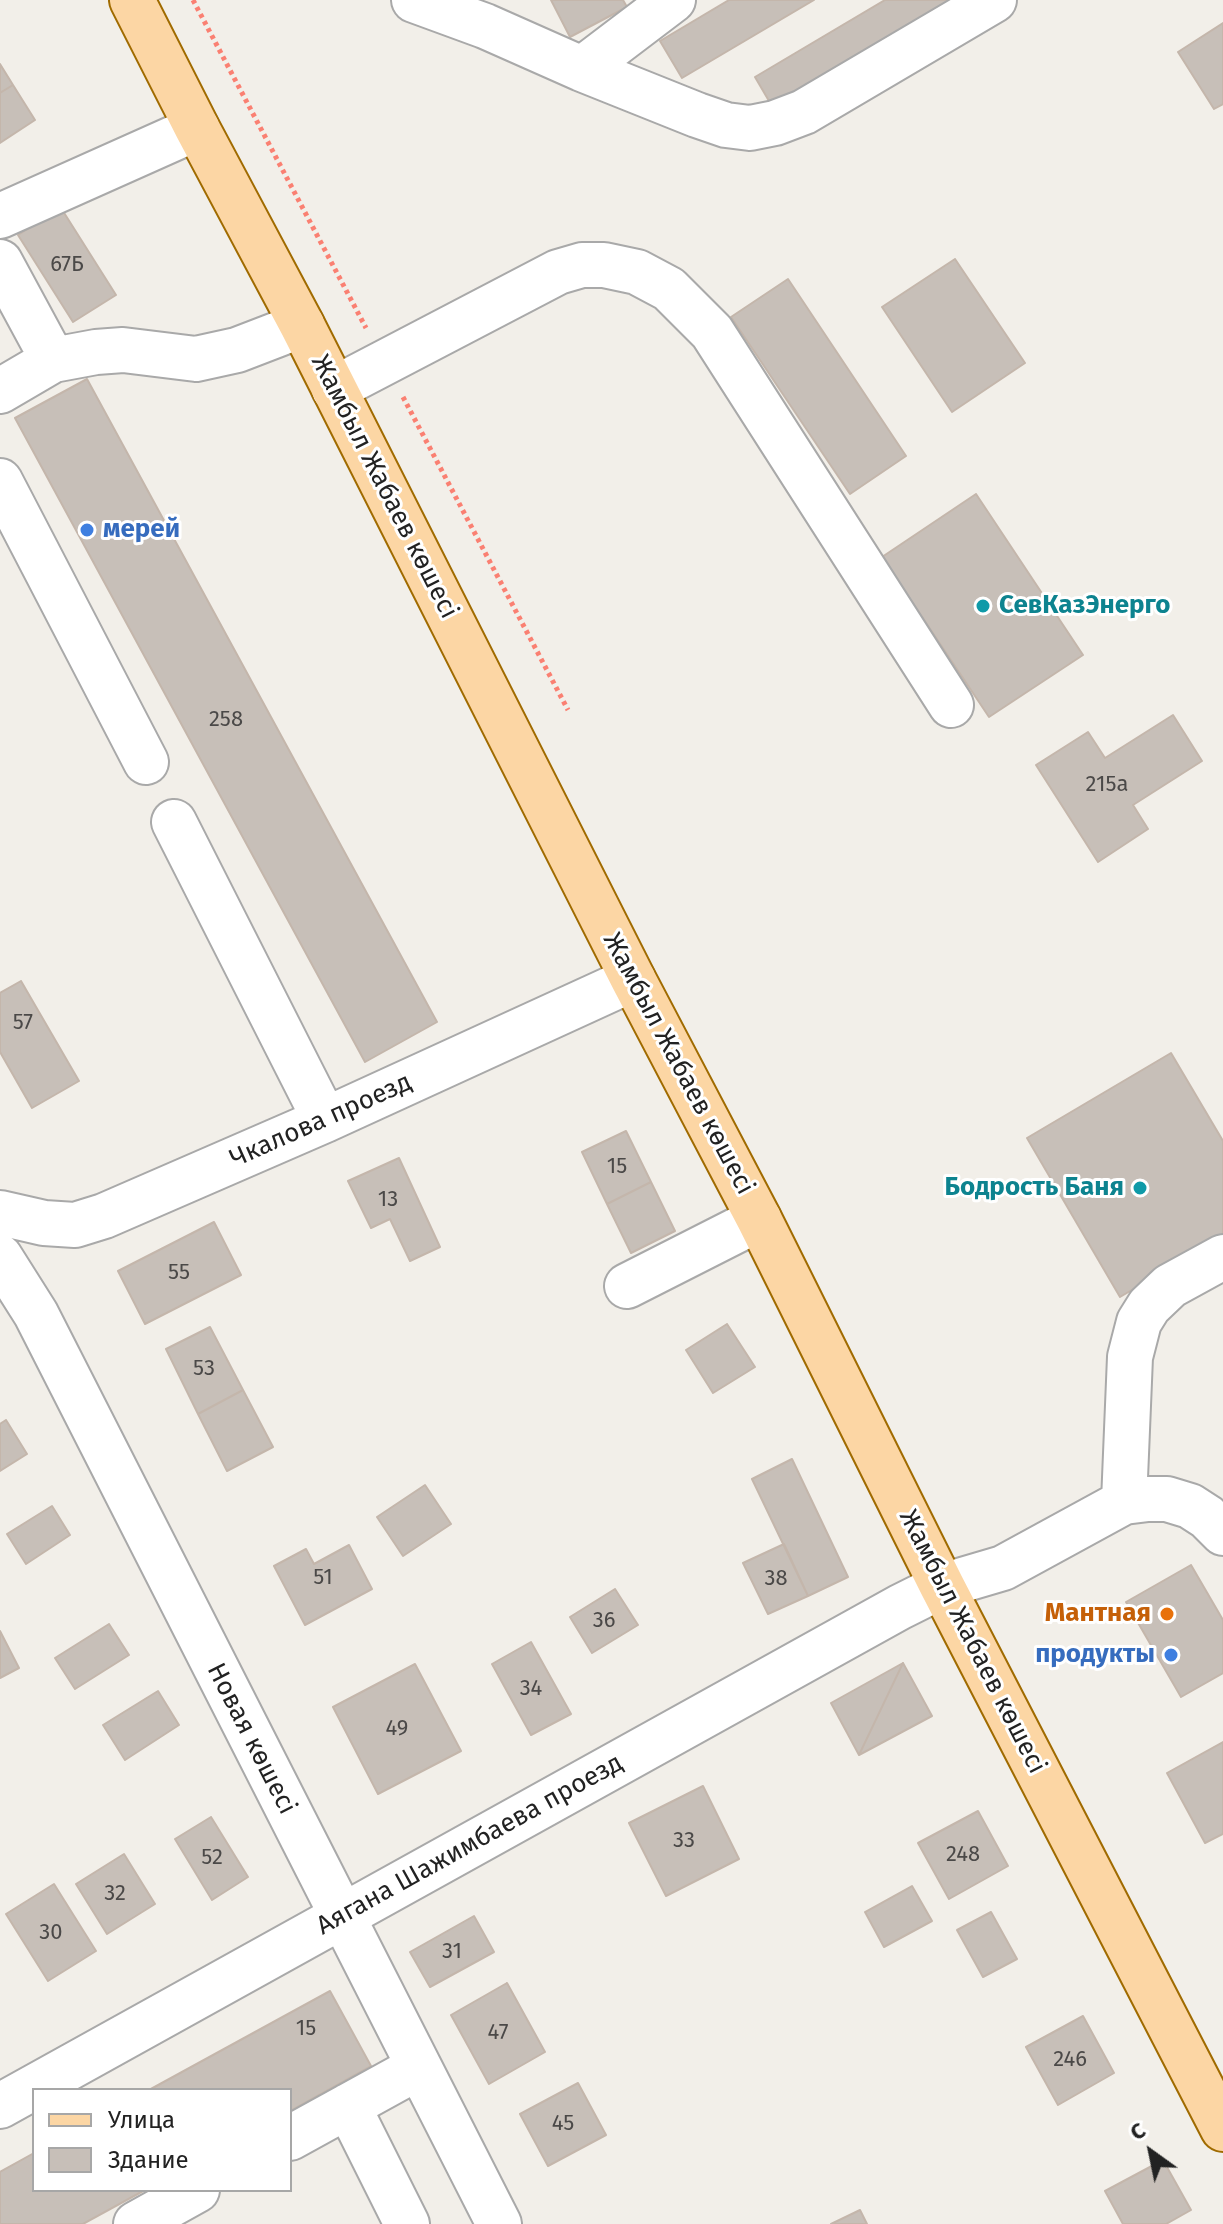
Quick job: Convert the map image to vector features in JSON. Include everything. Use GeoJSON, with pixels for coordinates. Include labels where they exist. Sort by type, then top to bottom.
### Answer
{"type":"FeatureCollection","features":[{"type":"Feature","properties":{"kind":"main road","name":"Жамбыл Жабаев көшесі"},"geometry":{"type":"LineString","coordinates":[[132,0],[302,325],[633,979],[759,1219],[942,1586],[1223,2129]]}},
{"type":"Feature","properties":{"kind":"street"},"geometry":{"type":"LineString","coordinates":[[414,0],[485,26],[697,115],[726,125],[750,128],[804,112],[994,0]]}},
{"type":"Feature","properties":{"kind":"street"},"geometry":{"type":"LineString","coordinates":[[582,69],[673,0]]}},
{"type":"Feature","properties":{"kind":"street"},"geometry":{"type":"LineString","coordinates":[[0,216],[197,128]]}},
{"type":"Feature","properties":{"kind":"street"},"geometry":{"type":"LineString","coordinates":[[0,262],[53,360]]}},
{"type":"Feature","properties":{"kind":"street"},"geometry":{"type":"LineString","coordinates":[[334,389],[558,272],[582,265],[604,265],[637,272],[669,289],[712,332],[951,705]]}},
{"type":"Feature","properties":{"kind":"street"},"geometry":{"type":"LineString","coordinates":[[0,391],[53,360],[123,350],[196,359],[237,350],[302,325]]}},
{"type":"Feature","properties":{"kind":"street"},"geometry":{"type":"LineString","coordinates":[[0,481],[146,762]]}},
{"type":"Feature","properties":{"kind":"street"},"geometry":{"type":"LineString","coordinates":[[174,822],[325,1120]]}},
{"type":"Feature","properties":{"kind":"street","name":"Чкалова проезд"},"geometry":{"type":"LineString","coordinates":[[0,1213],[44,1223],[75,1225],[104,1216],[325,1120],[633,979]]}},
{"type":"Feature","properties":{"kind":"street"},"geometry":{"type":"LineString","coordinates":[[627,1286],[759,1219]]}},
{"type":"Feature","properties":{"kind":"street","name":"Новая көшесі"},"geometry":{"type":"LineString","coordinates":[[0,1257],[36,1314],[499,2224]]}},
{"type":"Feature","properties":{"kind":"street"},"geometry":{"type":"LineString","coordinates":[[1223,1257],[1170,1286],[1149,1306],[1139,1322],[1130,1357],[1124,1502],[1167,1499],[1190,1506],[1223,1533]]}},
{"type":"Feature","properties":{"kind":"street","name":"Аягана Шажимбаева проезд"},"geometry":{"type":"LineString","coordinates":[[32,2088],[900,1607],[942,1586],[1003,1568],[1124,1502]]}},
{"type":"Feature","properties":{"kind":"street"},"geometry":{"type":"LineString","coordinates":[[292,2137],[419,2067]]}},
{"type":"Feature","properties":{"kind":"street","name":"Аягана Шажимбаева проезд"},"geometry":{"type":"LineString","coordinates":[[0,2106],[32,2088]]}},
{"type":"Feature","properties":{"kind":"street"},"geometry":{"type":"LineString","coordinates":[[348,2106],[407,2224]]}},
{"type":"Feature","properties":{"kind":"street"},"geometry":{"type":"LineString","coordinates":[[136,2224],[193,2192]]}},
{"type":"Feature","properties":{"kind":"building"},"geometry":{"type":"Polygon","coordinates":[[[551,0],[623,0],[627,7],[570,37],[551,0]]]}},
{"type":"Feature","properties":{"kind":"building"},"geometry":{"type":"Polygon","coordinates":[[[729,0],[814,0],[682,78],[660,41],[729,0]]]}},
{"type":"Feature","properties":{"kind":"building"},"geometry":{"type":"Polygon","coordinates":[[[885,0],[966,0],[776,113],[755,77],[885,0]]]}},
{"type":"Feature","properties":{"kind":"building"},"geometry":{"type":"Polygon","coordinates":[[[1223,23],[1223,104],[1214,109],[1178,52],[1223,23]]]}},
{"type":"Feature","properties":{"kind":"building"},"geometry":{"type":"Polygon","coordinates":[[[0,64],[13,85],[0,93],[0,64]]]}},
{"type":"Feature","properties":{"kind":"building"},"geometry":{"type":"Polygon","coordinates":[[[13,85],[35,120],[0,143],[0,93],[13,85]]]}},
{"type":"Feature","properties":{"kind":"building"},"geometry":{"type":"Polygon","coordinates":[[[61,208],[116,295],[73,322],[18,235],[61,208]]]}},
{"type":"Feature","properties":{"kind":"building"},"geometry":{"type":"Polygon","coordinates":[[[955,259],[1025,363],[952,412],[882,307],[955,259]]]}},
{"type":"Feature","properties":{"kind":"building"},"geometry":{"type":"Polygon","coordinates":[[[788,279],[906,456],[850,494],[731,317],[788,279]]]}},
{"type":"Feature","properties":{"kind":"building"},"geometry":{"type":"Polygon","coordinates":[[[87,379],[437,1022],[365,1062],[15,418],[87,379]]]}},
{"type":"Feature","properties":{"kind":"building","name":"СевКазЭнерго"},"geometry":{"type":"Polygon","coordinates":[[[976,494],[1083,655],[989,717],[882,557],[976,494]]]}},
{"type":"Feature","properties":{"kind":"building"},"geometry":{"type":"Polygon","coordinates":[[[1173,715],[1202,761],[1133,805],[1148,829],[1098,862],[1036,765],[1088,732],[1105,758],[1173,715]]]}},
{"type":"Feature","properties":{"kind":"building"},"geometry":{"type":"Polygon","coordinates":[[[21,981],[79,1081],[32,1108],[0,1052],[0,993],[21,981]]]}},
{"type":"Feature","properties":{"kind":"building","name":"Бодрость Баня"},"geometry":{"type":"Polygon","coordinates":[[[1171,1053],[1223,1141],[1223,1236],[1120,1297],[1027,1138],[1171,1053]]]}},
{"type":"Feature","properties":{"kind":"building"},"geometry":{"type":"Polygon","coordinates":[[[626,1131],[651,1182],[607,1204],[582,1152],[626,1131]]]}},
{"type":"Feature","properties":{"kind":"building"},"geometry":{"type":"Polygon","coordinates":[[[399,1158],[440,1247],[410,1261],[390,1219],[371,1228],[348,1181],[399,1158]]]}},
{"type":"Feature","properties":{"kind":"building"},"geometry":{"type":"Polygon","coordinates":[[[651,1182],[675,1231],[631,1253],[607,1204],[651,1182]]]}},
{"type":"Feature","properties":{"kind":"building"},"geometry":{"type":"Polygon","coordinates":[[[214,1222],[241,1275],[145,1324],[118,1271],[214,1222]]]}},
{"type":"Feature","properties":{"kind":"building"},"geometry":{"type":"Polygon","coordinates":[[[727,1324],[755,1367],[713,1393],[686,1350],[727,1324]]]}},
{"type":"Feature","properties":{"kind":"building"},"geometry":{"type":"Polygon","coordinates":[[[210,1327],[243,1390],[198,1414],[166,1349],[210,1327]]]}},
{"type":"Feature","properties":{"kind":"building"},"geometry":{"type":"Polygon","coordinates":[[[243,1390],[273,1447],[227,1471],[198,1414],[243,1390]]]}},
{"type":"Feature","properties":{"kind":"building"},"geometry":{"type":"Polygon","coordinates":[[[6,1420],[27,1454],[0,1471],[0,1424],[6,1420]]]}},
{"type":"Feature","properties":{"kind":"building"},"geometry":{"type":"Polygon","coordinates":[[[792,1459],[848,1577],[808,1596],[752,1479],[792,1459]]]}},
{"type":"Feature","properties":{"kind":"building"},"geometry":{"type":"Polygon","coordinates":[[[425,1485],[451,1524],[403,1556],[377,1517],[425,1485]]]}},
{"type":"Feature","properties":{"kind":"building"},"geometry":{"type":"Polygon","coordinates":[[[52,1506],[70,1535],[26,1564],[7,1534],[52,1506]]]}},
{"type":"Feature","properties":{"kind":"building"},"geometry":{"type":"Polygon","coordinates":[[[784,1544],[808,1596],[768,1614],[743,1563],[784,1544]]]}},
{"type":"Feature","properties":{"kind":"building"},"geometry":{"type":"Polygon","coordinates":[[[349,1545],[372,1589],[305,1625],[274,1566],[306,1549],[314,1564],[349,1545]]]}},
{"type":"Feature","properties":{"kind":"building"},"geometry":{"type":"Polygon","coordinates":[[[1191,1565],[1223,1620],[1223,1673],[1181,1697],[1126,1602],[1191,1565]]]}},
{"type":"Feature","properties":{"kind":"building"},"geometry":{"type":"Polygon","coordinates":[[[615,1589],[638,1625],[592,1653],[570,1617],[615,1589]]]}},
{"type":"Feature","properties":{"kind":"building"},"geometry":{"type":"Polygon","coordinates":[[[109,1624],[129,1655],[75,1689],[55,1658],[109,1624]]]}},
{"type":"Feature","properties":{"kind":"building"},"geometry":{"type":"Polygon","coordinates":[[[0,1631],[19,1668],[0,1678],[0,1631]]]}},
{"type":"Feature","properties":{"kind":"building"},"geometry":{"type":"Polygon","coordinates":[[[531,1642],[571,1714],[531,1735],[492,1664],[531,1642]]]}},
{"type":"Feature","properties":{"kind":"building"},"geometry":{"type":"Polygon","coordinates":[[[903,1663],[859,1755],[831,1703],[903,1663]]]}},
{"type":"Feature","properties":{"kind":"building"},"geometry":{"type":"Polygon","coordinates":[[[903,1663],[932,1716],[859,1755],[903,1663]]]}},
{"type":"Feature","properties":{"kind":"building"},"geometry":{"type":"Polygon","coordinates":[[[415,1664],[461,1751],[378,1794],[333,1707],[415,1664]]]}},
{"type":"Feature","properties":{"kind":"building"},"geometry":{"type":"Polygon","coordinates":[[[158,1691],[179,1725],[125,1760],[103,1725],[158,1691]]]}},
{"type":"Feature","properties":{"kind":"building"},"geometry":{"type":"Polygon","coordinates":[[[1223,1742],[1223,1834],[1205,1843],[1167,1773],[1223,1742]]]}},
{"type":"Feature","properties":{"kind":"building"},"geometry":{"type":"Polygon","coordinates":[[[703,1786],[739,1859],[666,1896],[629,1823],[703,1786]]]}},
{"type":"Feature","properties":{"kind":"building"},"geometry":{"type":"Polygon","coordinates":[[[978,1811],[1008,1866],[949,1899],[918,1843],[978,1811]]]}},
{"type":"Feature","properties":{"kind":"building"},"geometry":{"type":"Polygon","coordinates":[[[211,1817],[248,1877],[212,1900],[175,1839],[211,1817]]]}},
{"type":"Feature","properties":{"kind":"building"},"geometry":{"type":"Polygon","coordinates":[[[124,1854],[155,1904],[107,1934],[76,1884],[124,1854]]]}},
{"type":"Feature","properties":{"kind":"building"},"geometry":{"type":"Polygon","coordinates":[[[54,1884],[96,1951],[48,1981],[6,1914],[54,1884]]]}},
{"type":"Feature","properties":{"kind":"building"},"geometry":{"type":"Polygon","coordinates":[[[912,1886],[932,1921],[884,1947],[865,1912],[912,1886]]]}},
{"type":"Feature","properties":{"kind":"building"},"geometry":{"type":"Polygon","coordinates":[[[991,1912],[1017,1959],[983,1977],[957,1930],[991,1912]]]}},
{"type":"Feature","properties":{"kind":"building"},"geometry":{"type":"Polygon","coordinates":[[[474,1916],[494,1952],[430,1987],[410,1952],[474,1916]]]}},
{"type":"Feature","properties":{"kind":"building"},"geometry":{"type":"Polygon","coordinates":[[[507,1983],[545,2052],[489,2084],[451,2015],[507,1983]]]}},
{"type":"Feature","properties":{"kind":"building"},"geometry":{"type":"Polygon","coordinates":[[[330,1991],[371,2066],[292,2110],[292,2088],[153,2088],[330,1991]]]}},
{"type":"Feature","properties":{"kind":"building"},"geometry":{"type":"Polygon","coordinates":[[[1083,2016],[1114,2073],[1058,2105],[1026,2047],[1083,2016]]]}},
{"type":"Feature","properties":{"kind":"building"},"geometry":{"type":"Polygon","coordinates":[[[578,2083],[606,2135],[548,2166],[520,2114],[578,2083]]]}},
{"type":"Feature","properties":{"kind":"building"},"geometry":{"type":"Polygon","coordinates":[[[32,2154],[32,2192],[141,2192],[83,2224],[0,2224],[0,2172],[32,2154]]]}},
{"type":"Feature","properties":{"kind":"building"},"geometry":{"type":"Polygon","coordinates":[[[1163,2160],[1191,2210],[1166,2224],[1123,2224],[1105,2191],[1163,2160]]]}},
{"type":"Feature","properties":{"kind":"building"},"geometry":{"type":"Polygon","coordinates":[[[860,2210],[867,2224],[831,2224],[860,2210]]]}},
{"type":"Feature","properties":{"kind":"place","name":"мерей"},"geometry":{"type":"Point","coordinates":[87,530]}},
{"type":"Feature","properties":{"kind":"place","name":"СевКазЭнерго"},"geometry":{"type":"Point","coordinates":[983,606]}},
{"type":"Feature","properties":{"kind":"place","name":"Бодрость Баня"},"geometry":{"type":"Point","coordinates":[1140,1188]}},
{"type":"Feature","properties":{"kind":"place","name":"Мантная"},"geometry":{"type":"Point","coordinates":[1167,1614]}},
{"type":"Feature","properties":{"kind":"place","name":"продукты"},"geometry":{"type":"Point","coordinates":[1171,1655]}}]}
